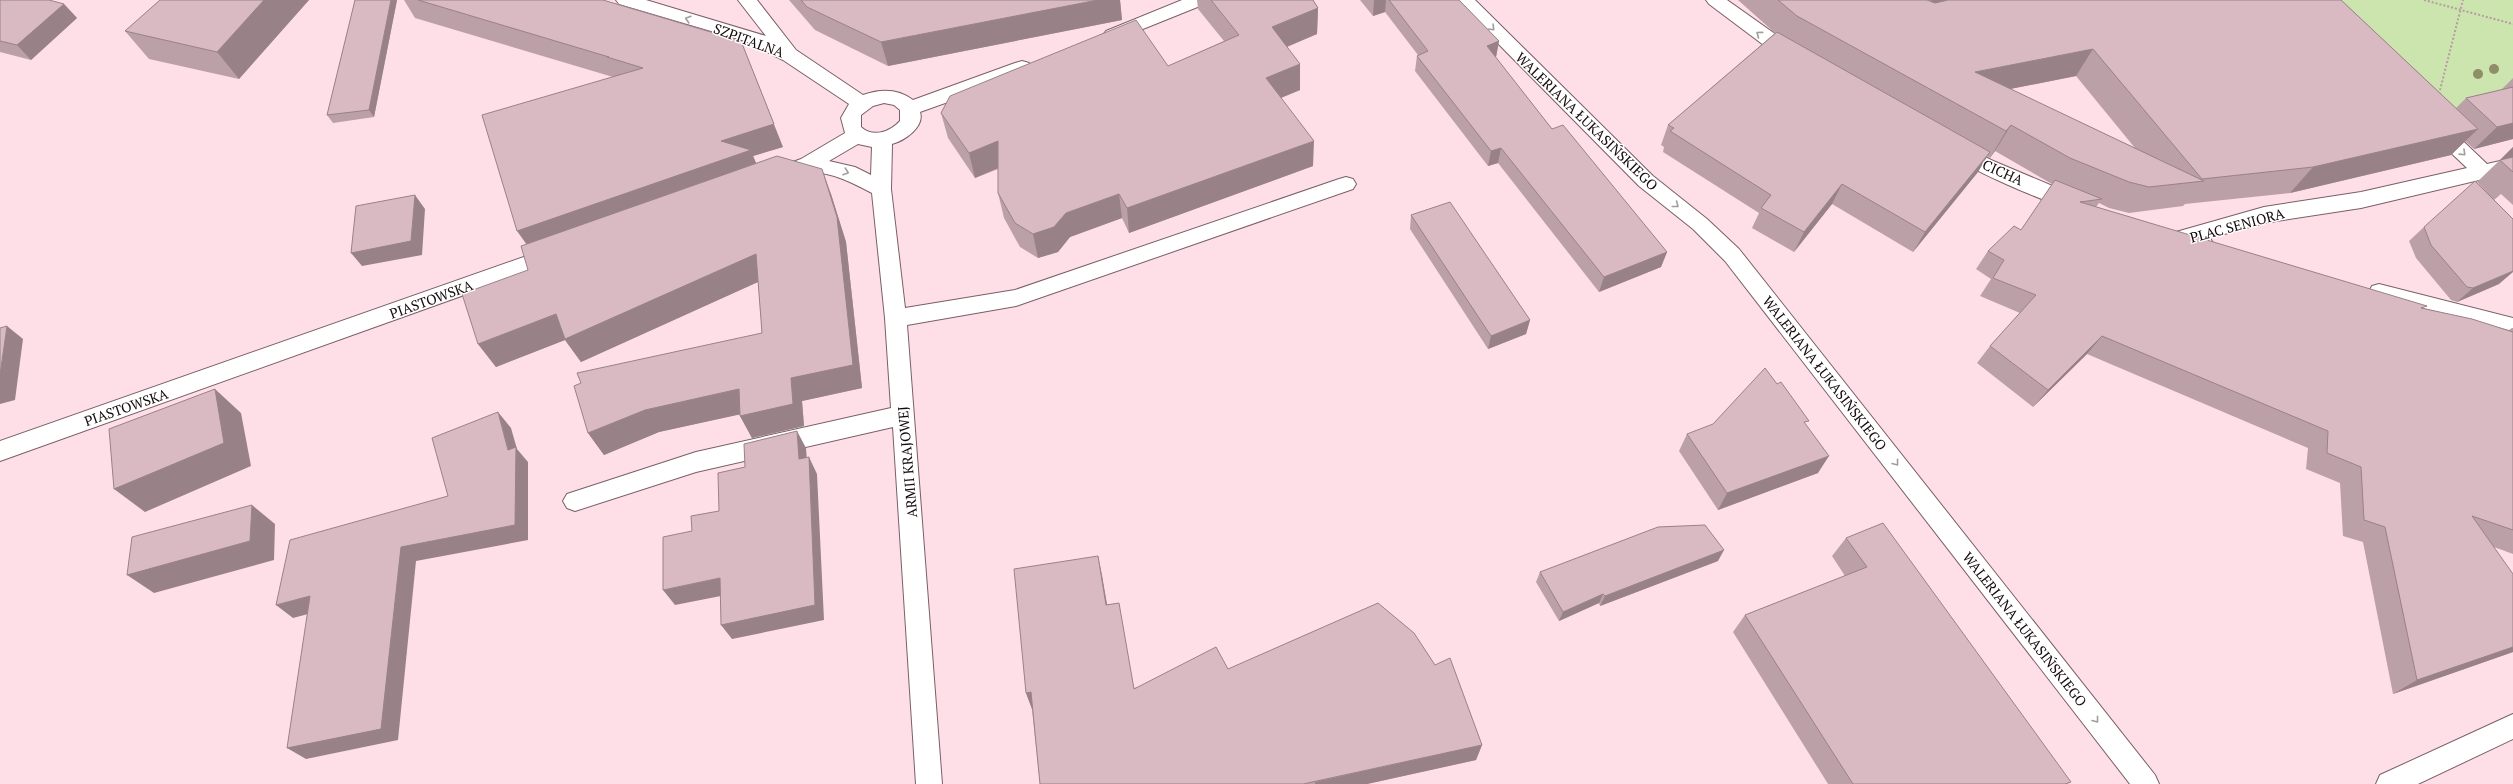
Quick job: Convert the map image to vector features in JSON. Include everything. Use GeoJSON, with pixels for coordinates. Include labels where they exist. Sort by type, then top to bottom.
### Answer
{"type":"FeatureCollection","features":[{"type":"Feature","properties":{"kind":"street","name":"SZPITALNA"},"geometry":{"type":"LineString","coordinates":[[625,0],[751,38],[790,55],[861,103]]}},
{"type":"Feature","properties":{"kind":"street"},"geometry":{"type":"LineString","coordinates":[[747,0],[790,55]]}},
{"type":"Feature","properties":{"kind":"street"},"geometry":{"type":"LineString","coordinates":[[1099,40],[1199,0]]}},
{"type":"Feature","properties":{"kind":"street","name":"WALERIANA ŁUKASIŃSKIEGO"},"geometry":{"type":"LineString","coordinates":[[1464,0],[1646,181],[1700,224],[1732,255],[2146,784]]}},
{"type":"Feature","properties":{"kind":"street"},"geometry":{"type":"LineString","coordinates":[[1715,0],[1779,49],[1807,64]]}},
{"type":"Feature","properties":{"kind":"street"},"geometry":{"type":"LineString","coordinates":[[910,108],[1042,61]]}},
{"type":"Feature","properties":{"kind":"street"},"geometry":{"type":"LineString","coordinates":[[884,96],[900,99],[910,108],[912,116],[903,131],[882,140],[864,138],[857,135],[851,128],[850,119],[853,111],[861,103],[884,96]]}},
{"type":"Feature","properties":{"kind":"street"},"geometry":{"type":"LineString","coordinates":[[2422,113],[2484,173]]}},
{"type":"Feature","properties":{"kind":"street"},"geometry":{"type":"LineString","coordinates":[[763,180],[808,164],[857,135]]}},
{"type":"Feature","properties":{"kind":"street","name":"ARMII KRAJOWEJ"},"geometry":{"type":"LineString","coordinates":[[882,140],[881,190],[896,318],[929,784]]}},
{"type":"Feature","properties":{"kind":"street","name":"CICHA"},"geometry":{"type":"LineString","coordinates":[[1943,142],[1984,165],[2089,209]]}},
{"type":"Feature","properties":{"kind":"street"},"geometry":{"type":"LineString","coordinates":[[808,164],[848,172],[881,190]]}},
{"type":"Feature","properties":{"kind":"street","name":"PLAC SENIORA"},"geometry":{"type":"LineString","coordinates":[[2221,249],[2176,236],[2264,215],[2361,200],[2459,179],[2513,165]]}},
{"type":"Feature","properties":{"kind":"street"},"geometry":{"type":"LineString","coordinates":[[2459,179],[2475,196]]}},
{"type":"Feature","properties":{"kind":"street"},"geometry":{"type":"LineString","coordinates":[[896,318],[1016,298],[1346,184]]}},
{"type":"Feature","properties":{"kind":"street","name":"PIASTOWSKA"},"geometry":{"type":"LineString","coordinates":[[0,451],[576,246]]}},
{"type":"Feature","properties":{"kind":"street"},"geometry":{"type":"LineString","coordinates":[[2362,288],[2513,327]]}},
{"type":"Feature","properties":{"kind":"street"},"geometry":{"type":"LineString","coordinates":[[575,501],[696,462],[903,415]]}},
{"type":"Feature","properties":{"kind":"street"},"geometry":{"type":"LineString","coordinates":[[2389,784],[2513,726]]}},
{"type":"Feature","properties":{"kind":"path"},"geometry":{"type":"LineString","coordinates":[[2424,0],[2513,24]]}},
{"type":"Feature","properties":{"kind":"path"},"geometry":{"type":"LineString","coordinates":[[2438,96],[2459,10],[2463,0]]}},
{"type":"Feature","properties":{"kind":"green space"},"geometry":{"type":"Polygon","coordinates":[[[2319,0],[2513,0],[2513,89],[2464,116],[2319,0]]]}},
{"type":"Feature","properties":{"kind":"building"},"geometry":{"type":"Polygon","coordinates":[[[0,0],[49,0],[64,4],[17,45],[0,41],[0,0]]]}},
{"type":"Feature","properties":{"kind":"building"},"geometry":{"type":"Polygon","coordinates":[[[160,0],[264,0],[217,52],[125,31],[160,0]]]}},
{"type":"Feature","properties":{"kind":"building"},"geometry":{"type":"Polygon","coordinates":[[[355,0],[391,0],[369,110],[327,115],[355,0]]]}},
{"type":"Feature","properties":{"kind":"building"},"geometry":{"type":"Polygon","coordinates":[[[418,0],[603,0],[741,41],[774,124],[721,141],[751,150],[517,231],[482,115],[643,68],[418,0]]]}},
{"type":"Feature","properties":{"kind":"building"},"geometry":{"type":"Polygon","coordinates":[[[801,0],[1098,0],[881,42],[807,7],[801,0]]]}},
{"type":"Feature","properties":{"kind":"building"},"geometry":{"type":"Polygon","coordinates":[[[1211,0],[1313,0],[1318,8],[1272,27],[1300,64],[1266,78],[1314,141],[1127,208],[1119,194],[1066,213],[1054,227],[1033,234],[1015,223],[998,193],[998,141],[969,153],[941,113],[950,96],[1136,20],[1168,66],[1239,35],[1211,0]]]}},
{"type":"Feature","properties":{"kind":"building"},"geometry":{"type":"Polygon","coordinates":[[[1389,0],[1459,0],[1499,41],[1487,46],[1552,129],[1563,125],[1667,252],[1604,277],[1501,148],[1491,151],[1417,56],[1428,51],[1389,0]]]}},
{"type":"Feature","properties":{"kind":"building"},"geometry":{"type":"Polygon","coordinates":[[[1778,0],[1927,0],[1935,3],[1948,0],[2341,0],[2478,129],[2313,167],[2202,179],[2093,49],[1975,72],[2204,181],[2149,187],[2129,182],[2070,158],[2011,125],[2006,131],[1797,16],[1778,0]]]}},
{"type":"Feature","properties":{"kind":"building"},"geometry":{"type":"Polygon","coordinates":[[[1777,32],[1990,152],[1925,232],[1842,184],[1804,232],[1761,208],[1771,195],[1670,131],[1674,128],[1668,125],[1777,32]]]}},
{"type":"Feature","properties":{"kind":"building"},"geometry":{"type":"Polygon","coordinates":[[[2513,87],[2513,123],[2497,127],[2466,98],[2513,87]]]}},
{"type":"Feature","properties":{"kind":"building"},"geometry":{"type":"Polygon","coordinates":[[[777,156],[822,169],[837,217],[853,365],[791,378],[793,404],[740,416],[739,389],[645,410],[588,433],[574,386],[581,383],[577,373],[762,333],[756,254],[565,339],[556,314],[478,344],[462,294],[528,270],[521,246],[777,156]]]}},
{"type":"Feature","properties":{"kind":"building"},"geometry":{"type":"Polygon","coordinates":[[[2513,157],[2513,172],[2500,160],[2513,157]]]}},
{"type":"Feature","properties":{"kind":"building"},"geometry":{"type":"Polygon","coordinates":[[[2055,180],[2102,199],[2080,202],[2427,306],[2421,308],[2472,319],[2513,332],[2513,530],[2472,516],[2513,574],[2513,647],[2417,680],[2385,527],[2364,520],[2361,467],[2327,453],[2328,431],[2102,336],[2048,390],[1990,346],[2036,295],[1993,278],[2004,260],[1988,251],[2014,226],[2021,230],[2055,180]]]}},
{"type":"Feature","properties":{"kind":"building"},"geometry":{"type":"Polygon","coordinates":[[[2475,181],[2513,219],[2513,271],[2473,288],[2467,287],[2431,245],[2424,227],[2475,181]]]}},
{"type":"Feature","properties":{"kind":"building"},"geometry":{"type":"Polygon","coordinates":[[[415,195],[411,241],[351,253],[356,206],[415,195]]]}},
{"type":"Feature","properties":{"kind":"building"},"geometry":{"type":"Polygon","coordinates":[[[1450,202],[1530,320],[1491,336],[1411,215],[1450,202]]]}},
{"type":"Feature","properties":{"kind":"building"},"geometry":{"type":"Polygon","coordinates":[[[7,326],[0,375],[0,328],[7,326]]]}},
{"type":"Feature","properties":{"kind":"building"},"geometry":{"type":"Polygon","coordinates":[[[1765,368],[1777,384],[1781,382],[1809,421],[1804,422],[1829,456],[1727,493],[1687,434],[1713,424],[1765,368]]]}},
{"type":"Feature","properties":{"kind":"building"},"geometry":{"type":"Polygon","coordinates":[[[215,389],[224,443],[114,489],[109,429],[215,389]]]}},
{"type":"Feature","properties":{"kind":"building"},"geometry":{"type":"Polygon","coordinates":[[[498,412],[508,450],[516,447],[515,525],[401,547],[381,729],[287,748],[310,596],[276,605],[290,540],[448,496],[432,438],[498,412]]]}},
{"type":"Feature","properties":{"kind":"building"},"geometry":{"type":"Polygon","coordinates":[[[797,431],[799,459],[809,457],[815,605],[721,625],[720,578],[663,590],[663,537],[692,531],[691,516],[719,511],[718,473],[745,467],[744,444],[797,431]]]}},
{"type":"Feature","properties":{"kind":"building"},"geometry":{"type":"Polygon","coordinates":[[[252,505],[250,541],[127,575],[132,537],[252,505]]]}},
{"type":"Feature","properties":{"kind":"building"},"geometry":{"type":"Polygon","coordinates":[[[1883,523],[2071,782],[2065,784],[1853,784],[1745,615],[1867,567],[1846,538],[1883,523]]]}},
{"type":"Feature","properties":{"kind":"building"},"geometry":{"type":"Polygon","coordinates":[[[1705,525],[1724,550],[1605,596],[1603,594],[1563,612],[1540,572],[1658,527],[1705,525]]]}},
{"type":"Feature","properties":{"kind":"building"},"geometry":{"type":"Polygon","coordinates":[[[1098,556],[1106,605],[1119,603],[1134,689],[1216,647],[1228,669],[1378,603],[1414,633],[1435,665],[1450,658],[1482,745],[1303,784],[1040,784],[1031,692],[1026,693],[1014,569],[1098,556]]]}}]}
